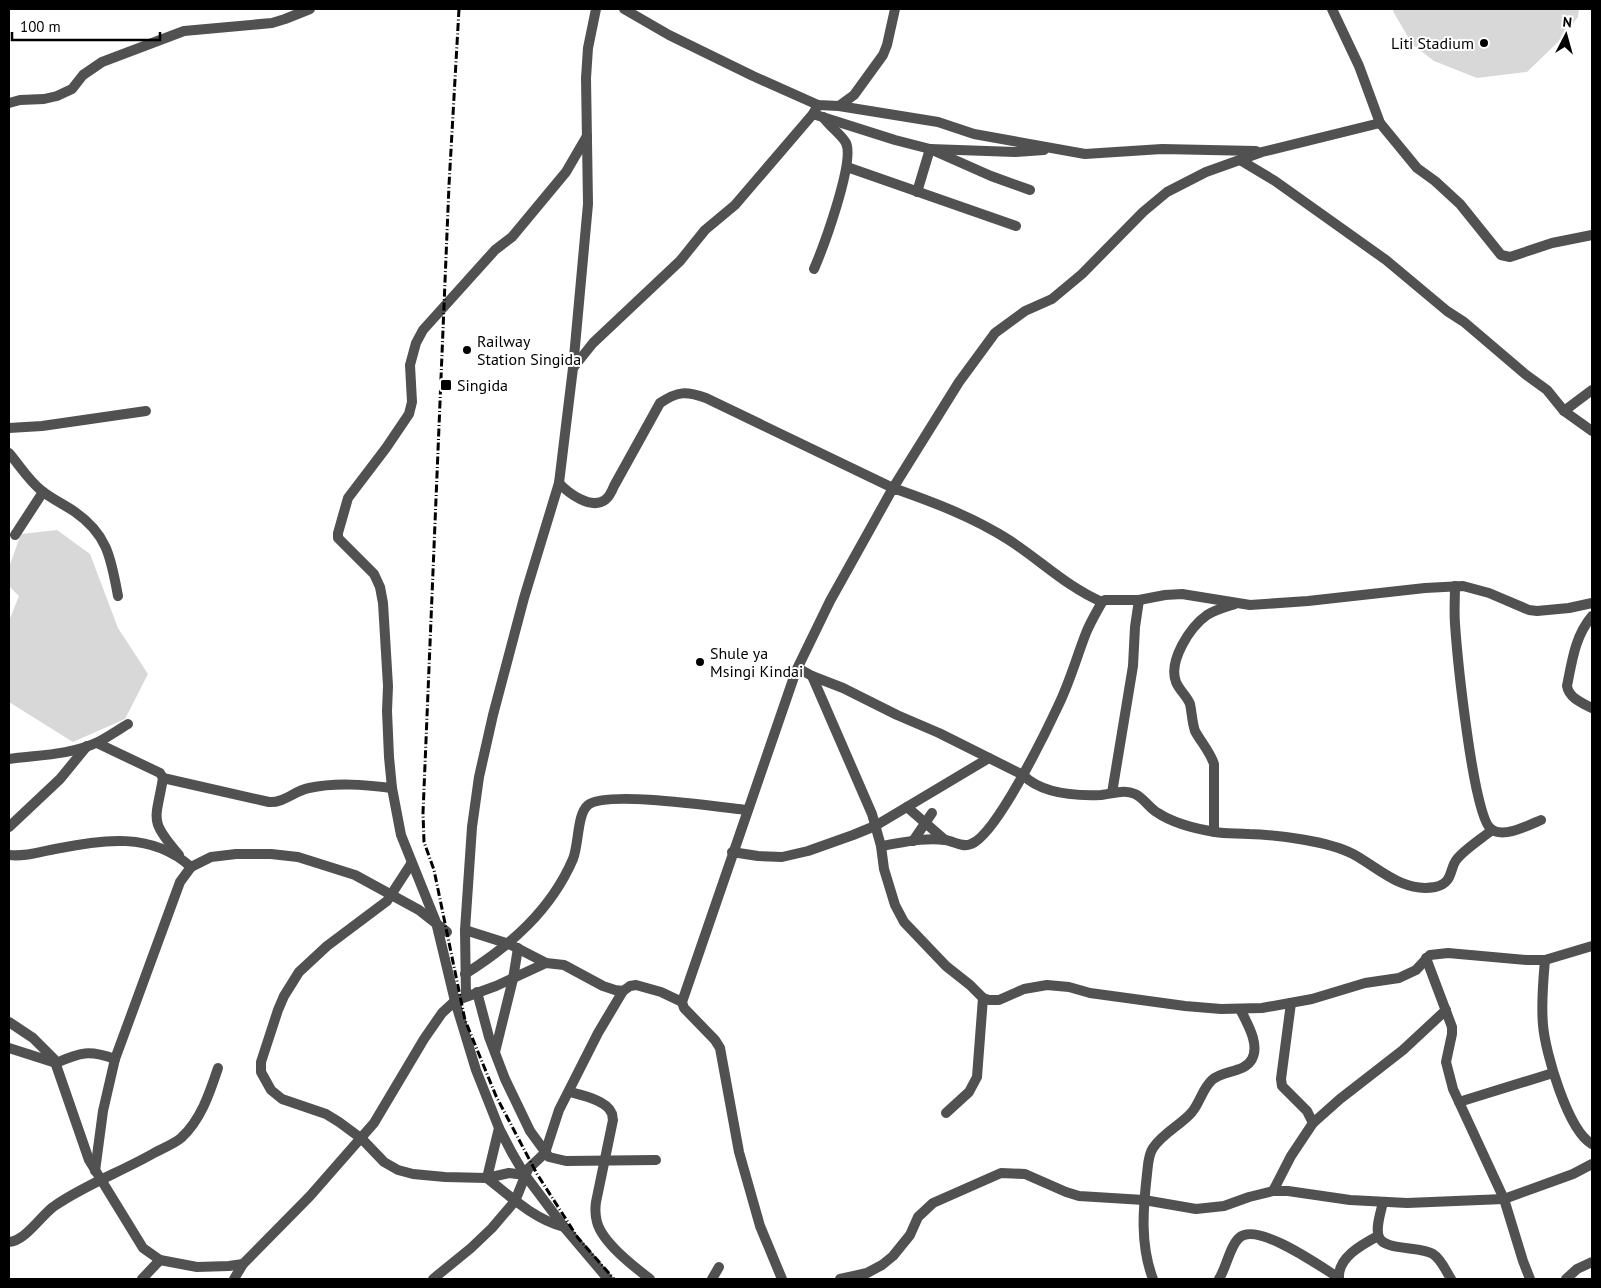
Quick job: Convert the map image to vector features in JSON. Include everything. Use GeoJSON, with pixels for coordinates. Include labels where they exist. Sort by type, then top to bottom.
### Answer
{"type":"FeatureCollection","features":[{"type":"Feature","properties":{"kind":"street"},"geometry":{"type":"LineString","coordinates":[[9,103],[57,96],[72,89],[83,75],[102,62],[184,31],[272,23],[310,9]]}},
{"type":"Feature","properties":{"kind":"street"},"geometry":{"type":"LineString","coordinates":[[466,996],[465,930],[472,827],[479,777],[493,715],[524,598],[559,483],[573,368],[588,204],[586,68],[596,9]]}},
{"type":"Feature","properties":{"kind":"street"},"geometry":{"type":"LineString","coordinates":[[624,9],[668,35],[818,105],[839,106],[938,122],[974,134],[1085,154],[1162,149],[1262,152]]}},
{"type":"Feature","properties":{"kind":"street"},"geometry":{"type":"LineString","coordinates":[[839,106],[854,95],[883,55],[895,9]]}},
{"type":"Feature","properties":{"kind":"street"},"geometry":{"type":"LineString","coordinates":[[1332,9],[1359,66],[1380,123],[1417,168],[1435,181],[1460,204],[1501,255],[1510,257],[1552,243],[1592,235]]}},
{"type":"Feature","properties":{"kind":"street"},"geometry":{"type":"LineString","coordinates":[[573,368],[593,343],[680,261],[706,230],[736,205],[818,116],[818,105]]}},
{"type":"Feature","properties":{"kind":"street"},"geometry":{"type":"LineString","coordinates":[[818,116],[930,149],[991,176],[1030,190]]}},
{"type":"Feature","properties":{"kind":"street"},"geometry":{"type":"LineString","coordinates":[[814,269],[824,244],[847,167],[849,153],[846,144],[818,116]]}},
{"type":"Feature","properties":{"kind":"street"},"geometry":{"type":"LineString","coordinates":[[782,1279],[760,1226],[747,1183],[739,1152],[720,1048],[715,1040],[684,1008],[682,1002],[732,852],[798,668],[830,601],[893,488],[959,382],[995,333],[1026,311],[1052,299],[1082,274],[1143,212],[1167,192],[1206,172],[1262,152],[1380,123]]}},
{"type":"Feature","properties":{"kind":"street"},"geometry":{"type":"LineString","coordinates":[[587,136],[566,172],[512,237],[495,250],[423,330],[416,343],[410,365],[412,402],[409,414],[348,498],[340,523],[338,538],[374,574],[380,587],[388,686],[387,720],[392,788],[400,835],[436,922],[455,1001],[476,1070],[499,1128],[525,1175],[564,1227],[608,1279]]}},
{"type":"Feature","properties":{"kind":"street"},"geometry":{"type":"LineString","coordinates":[[930,149],[1015,152],[1060,149]]}},
{"type":"Feature","properties":{"kind":"street"},"geometry":{"type":"LineString","coordinates":[[917,192],[930,149]]}},
{"type":"Feature","properties":{"kind":"street"},"geometry":{"type":"LineString","coordinates":[[1240,160],[1275,181],[1386,260],[1547,390],[1564,411],[1592,430]]}},
{"type":"Feature","properties":{"kind":"street"},"geometry":{"type":"LineString","coordinates":[[847,167],[1016,226]]}},
{"type":"Feature","properties":{"kind":"street"},"geometry":{"type":"LineString","coordinates":[[1564,411],[1592,390]]}},
{"type":"Feature","properties":{"kind":"street"},"geometry":{"type":"LineString","coordinates":[[559,483],[566,492],[581,500],[603,502],[607,499],[660,403],[679,393],[690,393],[706,398],[893,488],[963,515],[1015,545],[1079,592],[1102,602],[1109,600],[1139,600],[1165,594],[1192,594],[1236,604],[1250,605],[1455,586],[1477,588],[1524,608],[1537,611],[1569,608],[1592,603]]}},
{"type":"Feature","properties":{"kind":"street"},"geometry":{"type":"LineString","coordinates":[[9,428],[42,426],[146,411]]}},
{"type":"Feature","properties":{"kind":"street"},"geometry":{"type":"LineString","coordinates":[[9,454],[43,492],[77,513],[102,538],[112,563],[118,596]]}},
{"type":"Feature","properties":{"kind":"street"},"geometry":{"type":"LineString","coordinates":[[15,535],[43,492]]}},
{"type":"Feature","properties":{"kind":"street"},"geometry":{"type":"LineString","coordinates":[[1455,586],[1455,623],[1466,732],[1476,792],[1488,826],[1492,830],[1501,832],[1515,831],[1541,820]]}},
{"type":"Feature","properties":{"kind":"street"},"geometry":{"type":"LineString","coordinates":[[1112,793],[1133,666],[1139,600]]}},
{"type":"Feature","properties":{"kind":"street"},"geometry":{"type":"LineString","coordinates":[[881,846],[913,841],[945,840],[961,845],[970,845],[978,840],[1002,810],[1023,775],[1059,703],[1086,632],[1102,602]]}},
{"type":"Feature","properties":{"kind":"street"},"geometry":{"type":"LineString","coordinates":[[1214,832],[1214,764],[1195,729],[1190,705],[1176,682],[1174,665],[1186,640],[1202,620],[1216,611],[1236,604]]}},
{"type":"Feature","properties":{"kind":"street"},"geometry":{"type":"LineString","coordinates":[[1592,616],[1576,644],[1567,686],[1575,699],[1592,708]]}},
{"type":"Feature","properties":{"kind":"street"},"geometry":{"type":"LineString","coordinates":[[798,668],[812,676],[844,688],[989,758],[1023,775],[1033,783],[1068,794],[1102,795],[1124,791],[1135,794],[1156,813],[1164,817],[1214,832],[1250,834],[1325,844],[1352,854],[1402,884],[1436,887],[1444,883],[1449,878],[1456,860],[1492,830]]}},
{"type":"Feature","properties":{"kind":"street"},"geometry":{"type":"LineString","coordinates":[[812,676],[875,826],[881,846],[884,869],[895,905],[904,922],[946,966],[982,998],[999,1000],[1024,989],[1048,985],[1069,987],[1090,993],[1185,1006],[1240,1009],[1312,999],[1365,983],[1409,974],[1416,970],[1426,958],[1436,954],[1448,953],[1512,960],[1545,960],[1592,946]]}},
{"type":"Feature","properties":{"kind":"street"},"geometry":{"type":"LineString","coordinates":[[9,759],[73,750],[92,744],[128,724]]}},
{"type":"Feature","properties":{"kind":"street"},"geometry":{"type":"LineString","coordinates":[[92,744],[155,769],[160,773],[163,778],[156,823],[159,831],[191,867]]}},
{"type":"Feature","properties":{"kind":"street"},"geometry":{"type":"LineString","coordinates":[[9,827],[60,779],[92,744]]}},
{"type":"Feature","properties":{"kind":"street"},"geometry":{"type":"LineString","coordinates":[[732,852],[782,857],[808,851],[875,826],[989,758]]}},
{"type":"Feature","properties":{"kind":"street"},"geometry":{"type":"LineString","coordinates":[[163,778],[269,802],[282,801],[304,789],[326,785],[352,784],[392,788]]}},
{"type":"Feature","properties":{"kind":"street"},"geometry":{"type":"LineString","coordinates":[[465,974],[514,946],[557,889],[573,858],[579,836],[582,812],[589,804],[598,801],[640,800],[747,810]]}},
{"type":"Feature","properties":{"kind":"street"},"geometry":{"type":"LineString","coordinates":[[907,807],[945,840]]}},
{"type":"Feature","properties":{"kind":"street"},"geometry":{"type":"LineString","coordinates":[[913,841],[932,813]]}},
{"type":"Feature","properties":{"kind":"street"},"geometry":{"type":"LineString","coordinates":[[9,855],[22,856],[84,843],[123,840],[152,846],[181,858]]}},
{"type":"Feature","properties":{"kind":"street"},"geometry":{"type":"LineString","coordinates":[[98,1175],[103,1111],[115,1059],[180,882],[191,867],[211,857],[236,854],[284,854],[355,875],[419,910],[447,932]]}},
{"type":"Feature","properties":{"kind":"street"},"geometry":{"type":"LineString","coordinates":[[411,864],[392,895],[381,906],[327,946],[299,972],[284,996],[261,1062],[261,1072],[271,1090],[282,1099],[326,1114],[362,1139],[384,1162],[398,1170],[427,1176],[487,1178],[509,1173],[525,1175]]}},
{"type":"Feature","properties":{"kind":"street"},"geometry":{"type":"LineString","coordinates":[[465,930],[514,946],[546,963],[564,965],[603,986],[624,991]]}},
{"type":"Feature","properties":{"kind":"street"},"geometry":{"type":"LineString","coordinates":[[495,1054],[498,1035],[513,979],[514,946]]}},
{"type":"Feature","properties":{"kind":"street"},"geometry":{"type":"LineString","coordinates":[[1426,958],[1452,1027],[1446,1062],[1453,1089],[1504,1199],[1530,1279]]}},
{"type":"Feature","properties":{"kind":"street"},"geometry":{"type":"LineString","coordinates":[[1545,960],[1541,997],[1543,1028],[1553,1072],[1566,1107],[1580,1134],[1592,1144]]}},
{"type":"Feature","properties":{"kind":"street"},"geometry":{"type":"LineString","coordinates":[[234,1279],[243,1264],[362,1139],[385,1107],[424,1039],[442,1013],[455,1001],[513,979],[546,963]]}},
{"type":"Feature","properties":{"kind":"street"},"geometry":{"type":"LineString","coordinates":[[433,1279],[471,1248],[492,1228],[515,1201],[525,1175],[532,1164],[545,1153],[555,1122],[598,1033],[624,991],[630,986],[636,985],[661,992],[682,1002]]}},
{"type":"Feature","properties":{"kind":"street"},"geometry":{"type":"LineString","coordinates":[[477,992],[482,1016],[495,1054],[519,1111],[530,1131],[549,1157],[559,1161],[656,1160]]}},
{"type":"Feature","properties":{"kind":"street"},"geometry":{"type":"LineString","coordinates":[[946,1113],[969,1092],[976,1077],[982,998]]}},
{"type":"Feature","properties":{"kind":"street"},"geometry":{"type":"LineString","coordinates":[[1291,1003],[1282,1086],[1307,1112],[1313,1123]]}},
{"type":"Feature","properties":{"kind":"street"},"geometry":{"type":"LineString","coordinates":[[1152,1279],[1146,1253],[1144,1200],[1152,1150],[1157,1142],[1192,1112],[1213,1078],[1250,1063],[1253,1058],[1254,1043],[1250,1029],[1240,1009]]}},
{"type":"Feature","properties":{"kind":"street"},"geometry":{"type":"LineString","coordinates":[[1273,1191],[1291,1156],[1313,1123],[1340,1099],[1403,1050],[1446,1010]]}},
{"type":"Feature","properties":{"kind":"street"},"geometry":{"type":"LineString","coordinates":[[9,1022],[47,1050],[56,1063],[83,1144],[98,1175],[144,1248],[160,1260],[197,1267],[243,1264]]}},
{"type":"Feature","properties":{"kind":"street"},"geometry":{"type":"LineString","coordinates":[[9,1048],[56,1063],[91,1052],[115,1059]]}},
{"type":"Feature","properties":{"kind":"street"},"geometry":{"type":"LineString","coordinates":[[9,1250],[12,1242],[52,1208],[98,1175],[121,1171],[180,1139],[201,1110],[218,1068]]}},
{"type":"Feature","properties":{"kind":"street"},"geometry":{"type":"LineString","coordinates":[[1459,1102],[1553,1072]]}},
{"type":"Feature","properties":{"kind":"street"},"geometry":{"type":"LineString","coordinates":[[570,1092],[590,1097],[605,1104],[612,1112],[605,1160],[596,1202],[595,1214],[597,1223],[613,1246],[650,1279]]}},
{"type":"Feature","properties":{"kind":"street"},"geometry":{"type":"LineString","coordinates":[[487,1178],[499,1128]]}},
{"type":"Feature","properties":{"kind":"street"},"geometry":{"type":"LineString","coordinates":[[840,1279],[867,1273],[882,1265],[893,1256],[910,1234],[918,1217],[933,1203],[1001,1174],[1025,1174],[1079,1196],[1102,1199],[1144,1200],[1196,1209],[1224,1206],[1249,1196],[1273,1191],[1383,1202],[1440,1203],[1504,1199],[1573,1174],[1592,1164]]}},
{"type":"Feature","properties":{"kind":"street"},"geometry":{"type":"LineString","coordinates":[[487,1178],[515,1201],[550,1223],[564,1227]]}},
{"type":"Feature","properties":{"kind":"street"},"geometry":{"type":"LineString","coordinates":[[1383,1202],[1378,1236],[1385,1244],[1432,1253],[1451,1279]]}},
{"type":"Feature","properties":{"kind":"street"},"geometry":{"type":"LineString","coordinates":[[1219,1279],[1235,1242],[1240,1236],[1247,1233],[1259,1234],[1291,1249],[1339,1278]]}},
{"type":"Feature","properties":{"kind":"street"},"geometry":{"type":"LineString","coordinates":[[1339,1278],[1341,1264],[1364,1244],[1378,1236]]}},
{"type":"Feature","properties":{"kind":"street"},"geometry":{"type":"LineString","coordinates":[[142,1279],[160,1260]]}},
{"type":"Feature","properties":{"kind":"street"},"geometry":{"type":"LineString","coordinates":[[1566,1279],[1577,1269],[1592,1262]]}},
{"type":"Feature","properties":{"kind":"street"},"geometry":{"type":"LineString","coordinates":[[712,1279],[719,1266]]}},
{"type":"Feature","properties":{"kind":"shaded area","name":"Liti Stadium"},"geometry":{"type":"Polygon","coordinates":[[[1393,9],[1579,9],[1578,17],[1557,43],[1527,72],[1477,78],[1434,61],[1412,44],[1393,9]]]}},
{"type":"Feature","properties":{"kind":"shaded area"},"geometry":{"type":"Polygon","coordinates":[[[57,530],[90,554],[118,628],[148,674],[125,719],[73,742],[9,702],[9,621],[19,596],[9,586],[9,567],[21,534],[57,530]]]}},
{"type":"Feature","properties":{"kind":"railway"},"geometry":{"type":"LineString","coordinates":[[459,9],[449,185],[423,813],[424,842],[434,870],[465,1020],[496,1096],[537,1174],[578,1238],[614,1279]]}},
{"type":"Feature","properties":{"kind":"place","name":"Liti Stadium"},"geometry":{"type":"Point","coordinates":[1484,43]}},
{"type":"Feature","properties":{"kind":"place","name":"Railway Station Singida"},"geometry":{"type":"Point","coordinates":[467,350]}},
{"type":"Feature","properties":{"kind":"place","name":"Singida"},"geometry":{"type":"Point","coordinates":[446,385]}},
{"type":"Feature","properties":{"kind":"place","name":"Shule ya Msingi Kindai"},"geometry":{"type":"Point","coordinates":[700,662]}}]}
